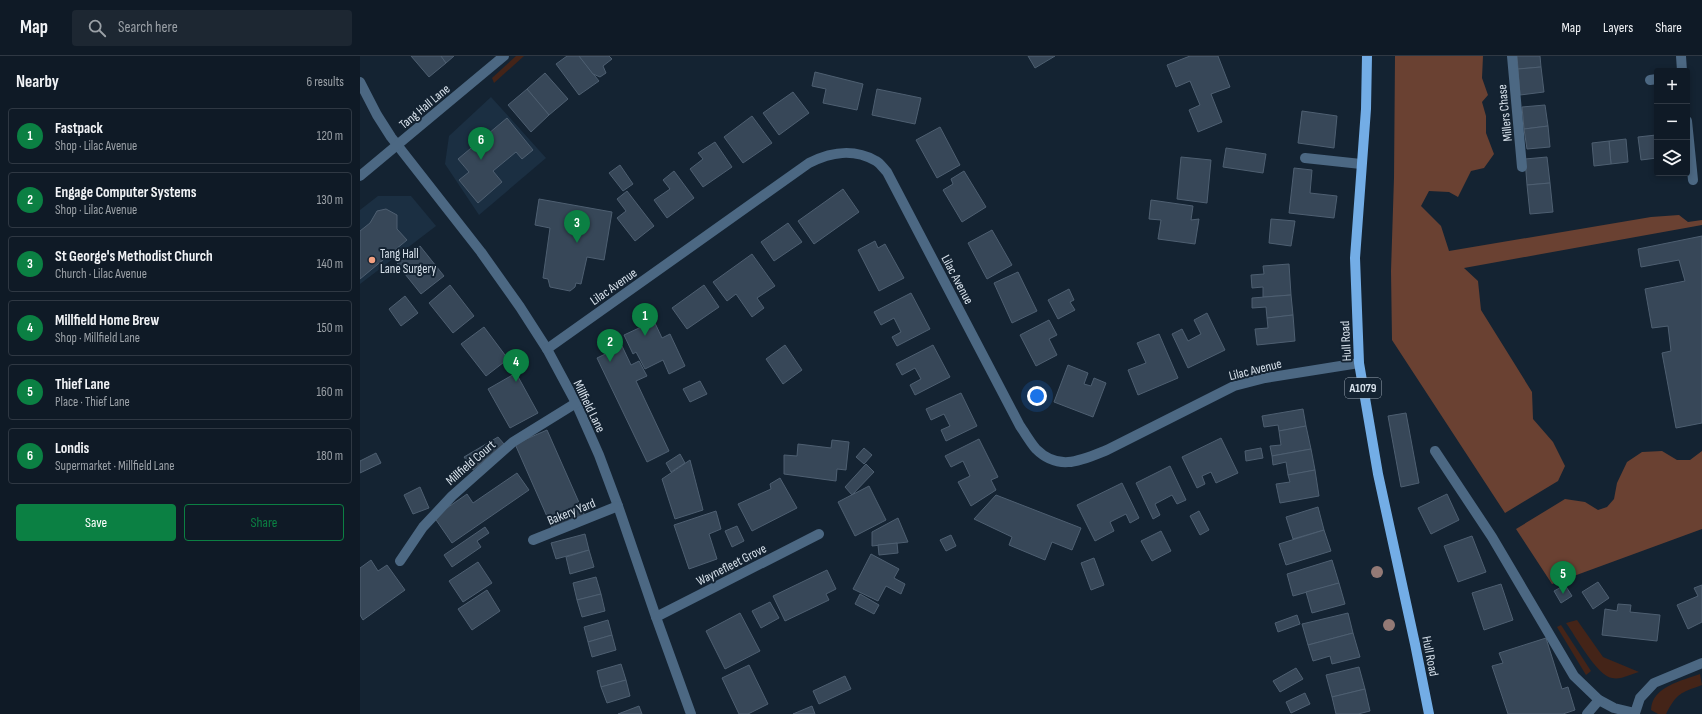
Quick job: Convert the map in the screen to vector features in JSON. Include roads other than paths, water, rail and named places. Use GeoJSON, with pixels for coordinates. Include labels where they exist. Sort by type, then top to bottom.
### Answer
{"type":"FeatureCollection","features":[{"type":"Feature","properties":{"kind":"main road","name":"Hull Road"},"geometry":{"type":"LineString","coordinates":[[1367,56],[1366,109],[1355,258],[1359,363],[1378,474],[1414,636],[1429,714]]}},
{"type":"Feature","properties":{"kind":"street","name":"Tang Hall Lane"},"geometry":{"type":"LineString","coordinates":[[360,176],[504,56]]}},
{"type":"Feature","properties":{"kind":"street","name":"Millers Chase"},"geometry":{"type":"LineString","coordinates":[[1512,56],[1522,167]]}},
{"type":"Feature","properties":{"kind":"street"},"geometry":{"type":"LineString","coordinates":[[1680,56],[1682,68]]}},
{"type":"Feature","properties":{"kind":"street","name":"Millfield Lane"},"geometry":{"type":"LineString","coordinates":[[360,82],[377,115],[391,137],[481,252],[520,307],[546,349],[576,403],[599,455],[618,506],[691,714]]}},
{"type":"Feature","properties":{"kind":"street"},"geometry":{"type":"LineString","coordinates":[[1689,140],[1693,180]]}},
{"type":"Feature","properties":{"kind":"street","name":"Lilac Avenue"},"geometry":{"type":"LineString","coordinates":[[546,349],[809,163],[826,155],[840,153],[859,154],[877,161],[887,172],[1020,426],[1036,449],[1051,461],[1068,463],[1107,450],[1234,386],[1264,378],[1359,363]]}},
{"type":"Feature","properties":{"kind":"street"},"geometry":{"type":"LineString","coordinates":[[1305,158],[1361,164]]}},
{"type":"Feature","properties":{"kind":"street","name":"Millfield Court"},"geometry":{"type":"LineString","coordinates":[[400,561],[423,527],[452,496],[512,442],[576,403]]}},
{"type":"Feature","properties":{"kind":"street"},"geometry":{"type":"LineString","coordinates":[[1435,451],[1492,537],[1574,676],[1599,700],[1614,708],[1635,713],[1640,698],[1654,683],[1702,663]]}},
{"type":"Feature","properties":{"kind":"street","name":"Bakery Yard"},"geometry":{"type":"LineString","coordinates":[[533,540],[618,506]]}},
{"type":"Feature","properties":{"kind":"street","name":"Waynefleet Grove"},"geometry":{"type":"LineString","coordinates":[[656,617],[819,534]]}},
{"type":"Feature","properties":{"kind":"street"},"geometry":{"type":"LineString","coordinates":[[1587,714],[1599,700]]}},
{"type":"Feature","properties":{"kind":"place","name":"Londis"},"geometry":{"type":"Point","coordinates":[481,160]}},
{"type":"Feature","properties":{"kind":"place","name":"St George's Methodist Church"},"geometry":{"type":"Point","coordinates":[577,243]}},
{"type":"Feature","properties":{"kind":"place","name":"Tang Hall Lane Surgery"},"geometry":{"type":"Point","coordinates":[372,260]}},
{"type":"Feature","properties":{"kind":"place","name":"Fastpack"},"geometry":{"type":"Point","coordinates":[645,336]}},
{"type":"Feature","properties":{"kind":"place","name":"Engage Computer Systems"},"geometry":{"type":"Point","coordinates":[610,362]}},
{"type":"Feature","properties":{"kind":"place","name":"Millfield Home Brew"},"geometry":{"type":"Point","coordinates":[516,382]}},
{"type":"Feature","properties":{"kind":"place","name":"Thief Lane"},"geometry":{"type":"Point","coordinates":[1563,594]}}]}
